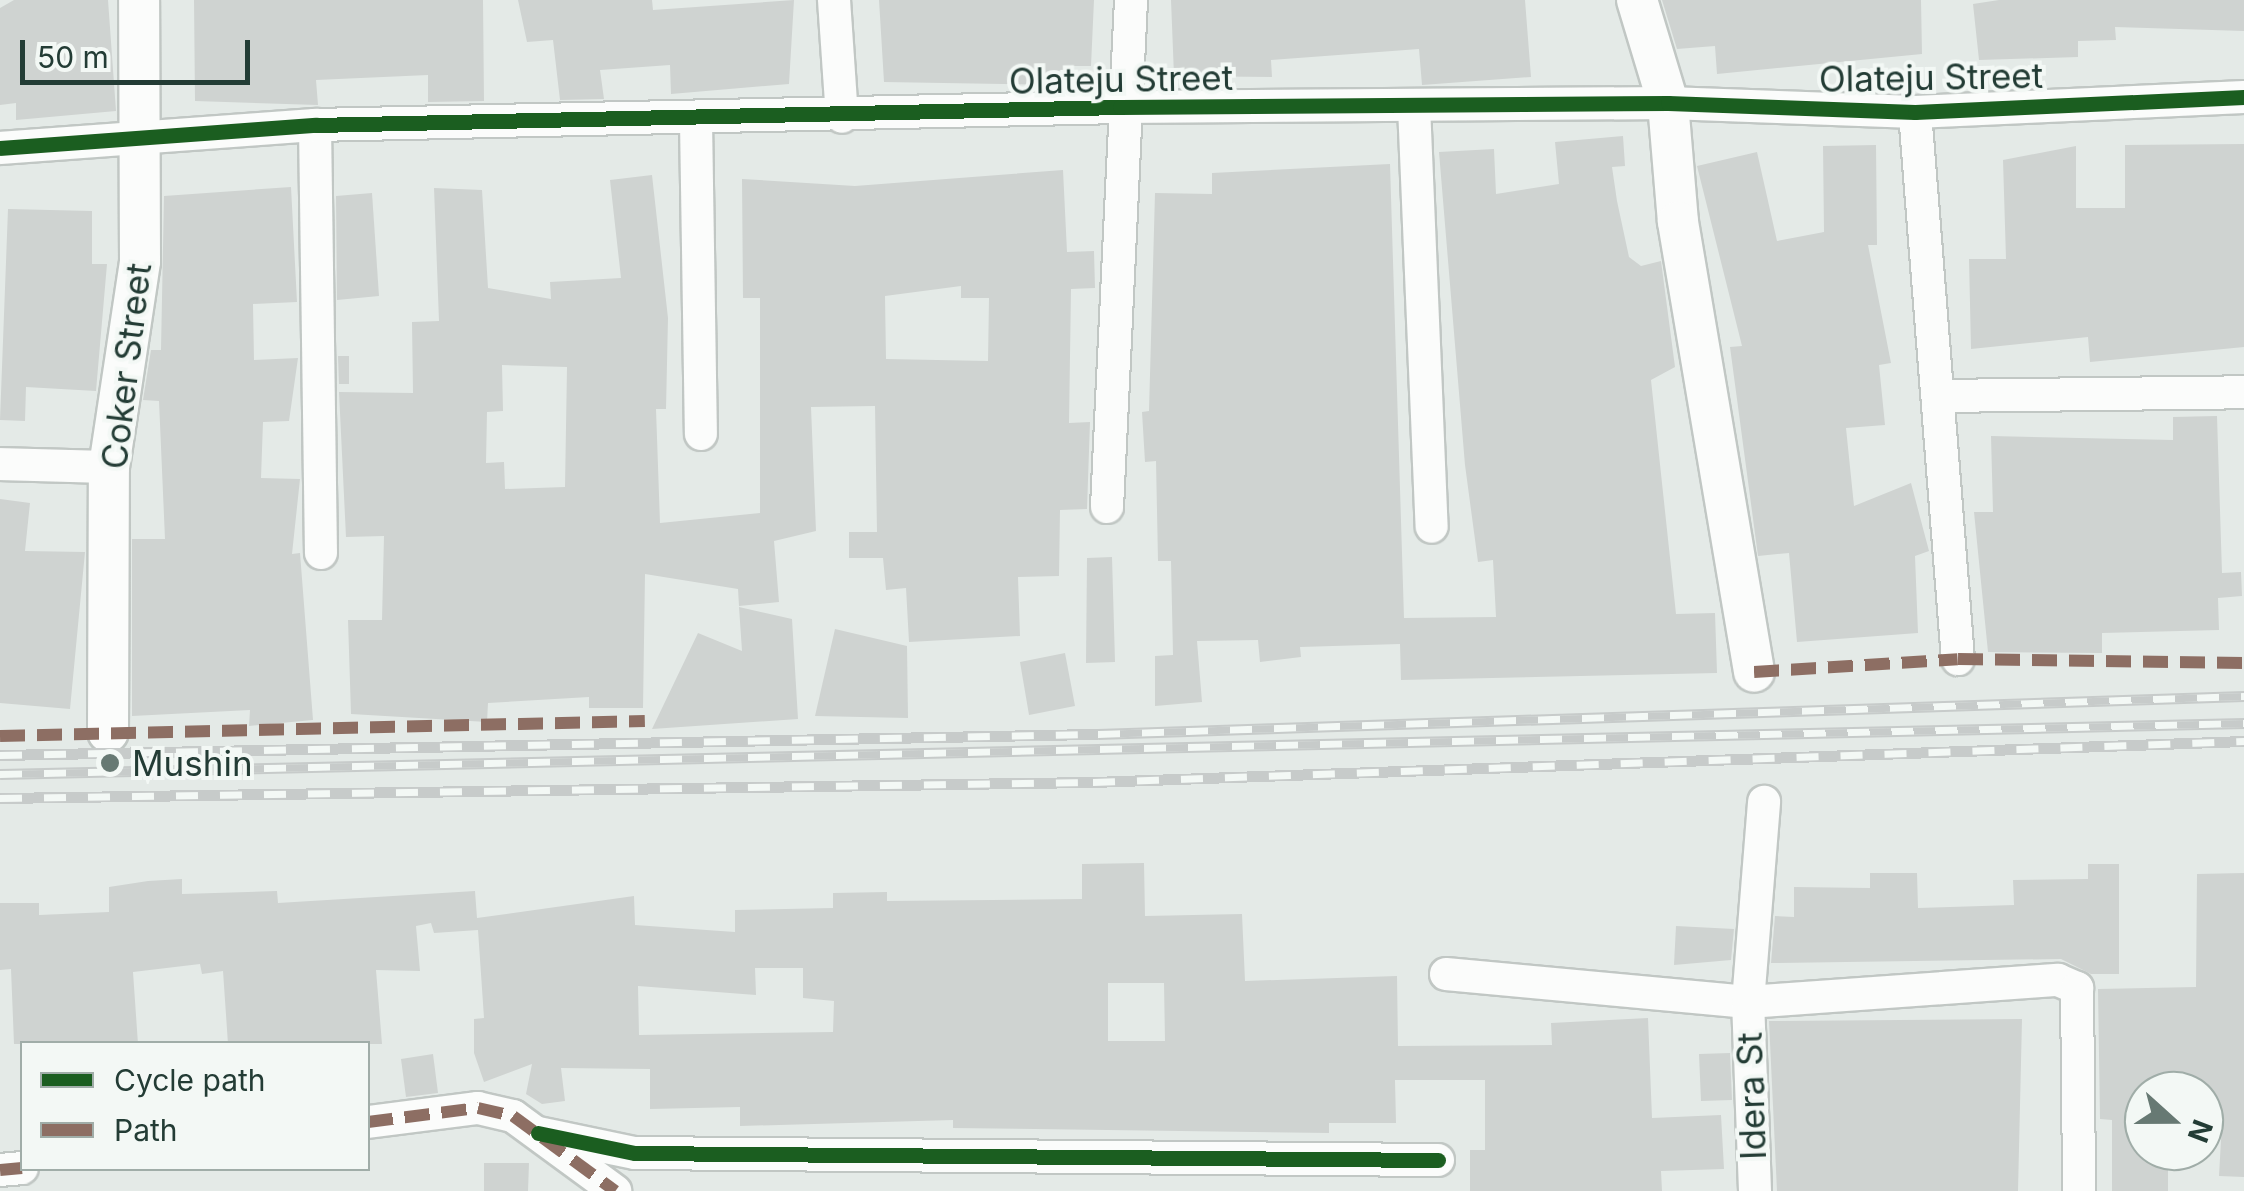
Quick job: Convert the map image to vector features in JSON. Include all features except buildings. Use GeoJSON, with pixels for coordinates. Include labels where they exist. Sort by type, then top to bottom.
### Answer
{"type":"FeatureCollection","features":[{"type":"Feature","properties":{"kind":"street","name":"Coker Street"},"geometry":{"type":"LineString","coordinates":[[108,732],[109,468],[131,360],[141,136],[140,0]]}},
{"type":"Feature","properties":{"kind":"street"},"geometry":{"type":"LineString","coordinates":[[834,0],[842,117]]}},
{"type":"Feature","properties":{"kind":"street"},"geometry":{"type":"LineString","coordinates":[[1107,508],[1120,106],[1131,0]]}},
{"type":"Feature","properties":{"kind":"street"},"geometry":{"type":"LineString","coordinates":[[1637,0],[1668,103],[1678,222],[1754,672]]}},
{"type":"Feature","properties":{"kind":"street","name":"Olateju Street"},"geometry":{"type":"LineString","coordinates":[[0,148],[315,125],[696,121],[1120,106],[1668,103],[1916,112],[2244,97]]}},
{"type":"Feature","properties":{"kind":"street"},"geometry":{"type":"LineString","coordinates":[[1414,106],[1432,527]]}},
{"type":"Feature","properties":{"kind":"street"},"geometry":{"type":"LineString","coordinates":[[1916,112],[1958,658]]}},
{"type":"Feature","properties":{"kind":"street"},"geometry":{"type":"LineString","coordinates":[[696,121],[700,434]]}},
{"type":"Feature","properties":{"kind":"street"},"geometry":{"type":"LineString","coordinates":[[315,125],[321,553]]}},
{"type":"Feature","properties":{"kind":"street"},"geometry":{"type":"LineString","coordinates":[[1938,396],[2244,392]]}},
{"type":"Feature","properties":{"kind":"street"},"geometry":{"type":"LineString","coordinates":[[0,464],[109,468]]}},
{"type":"Feature","properties":{"kind":"street","name":"Idera St"},"geometry":{"type":"LineString","coordinates":[[1755,1191],[1748,1002],[1764,802]]}},
{"type":"Feature","properties":{"kind":"street"},"geometry":{"type":"LineString","coordinates":[[1446,974],[1748,1002],[1962,980],[2076,988],[2079,1191]]}},
{"type":"Feature","properties":{"kind":"street"},"geometry":{"type":"LineString","coordinates":[[370,1122],[478,1108],[538,1133],[635,1152],[1438,1160]]}},
{"type":"Feature","properties":{"kind":"street"},"geometry":{"type":"LineString","coordinates":[[538,1133],[615,1191]]}},
{"type":"Feature","properties":{"kind":"railway"},"geometry":{"type":"LineString","coordinates":[[0,755],[1098,734],[2244,696]]}},
{"type":"Feature","properties":{"kind":"railway"},"geometry":{"type":"LineString","coordinates":[[0,774],[2244,723]]}},
{"type":"Feature","properties":{"kind":"railway"},"geometry":{"type":"LineString","coordinates":[[0,798],[1093,782],[2244,741]]}},
{"type":"Feature","properties":{"kind":"marked path"},"geometry":{"type":"LineString","coordinates":[[1754,672],[1958,659],[2244,663]]}},
{"type":"Feature","properties":{"kind":"marked path"},"geometry":{"type":"LineString","coordinates":[[0,736],[645,721]]}},
{"type":"Feature","properties":{"kind":"marked path"},"geometry":{"type":"LineString","coordinates":[[370,1122],[478,1108],[513,1116],[615,1191]]}},
{"type":"Feature","properties":{"kind":"marked path"},"geometry":{"type":"LineString","coordinates":[[0,1170],[20,1168]]}},
{"type":"Feature","properties":{"kind":"cycle path"},"geometry":{"type":"LineString","coordinates":[[0,148],[315,125],[1120,107],[1668,103],[1915,112],[2244,97]]}},
{"type":"Feature","properties":{"kind":"cycle path"},"geometry":{"type":"LineString","coordinates":[[538,1133],[635,1153],[1438,1160]]}},
{"type":"Feature","properties":{"kind":"place","name":"Mushin"},"geometry":{"type":"Point","coordinates":[110,763]}}]}
